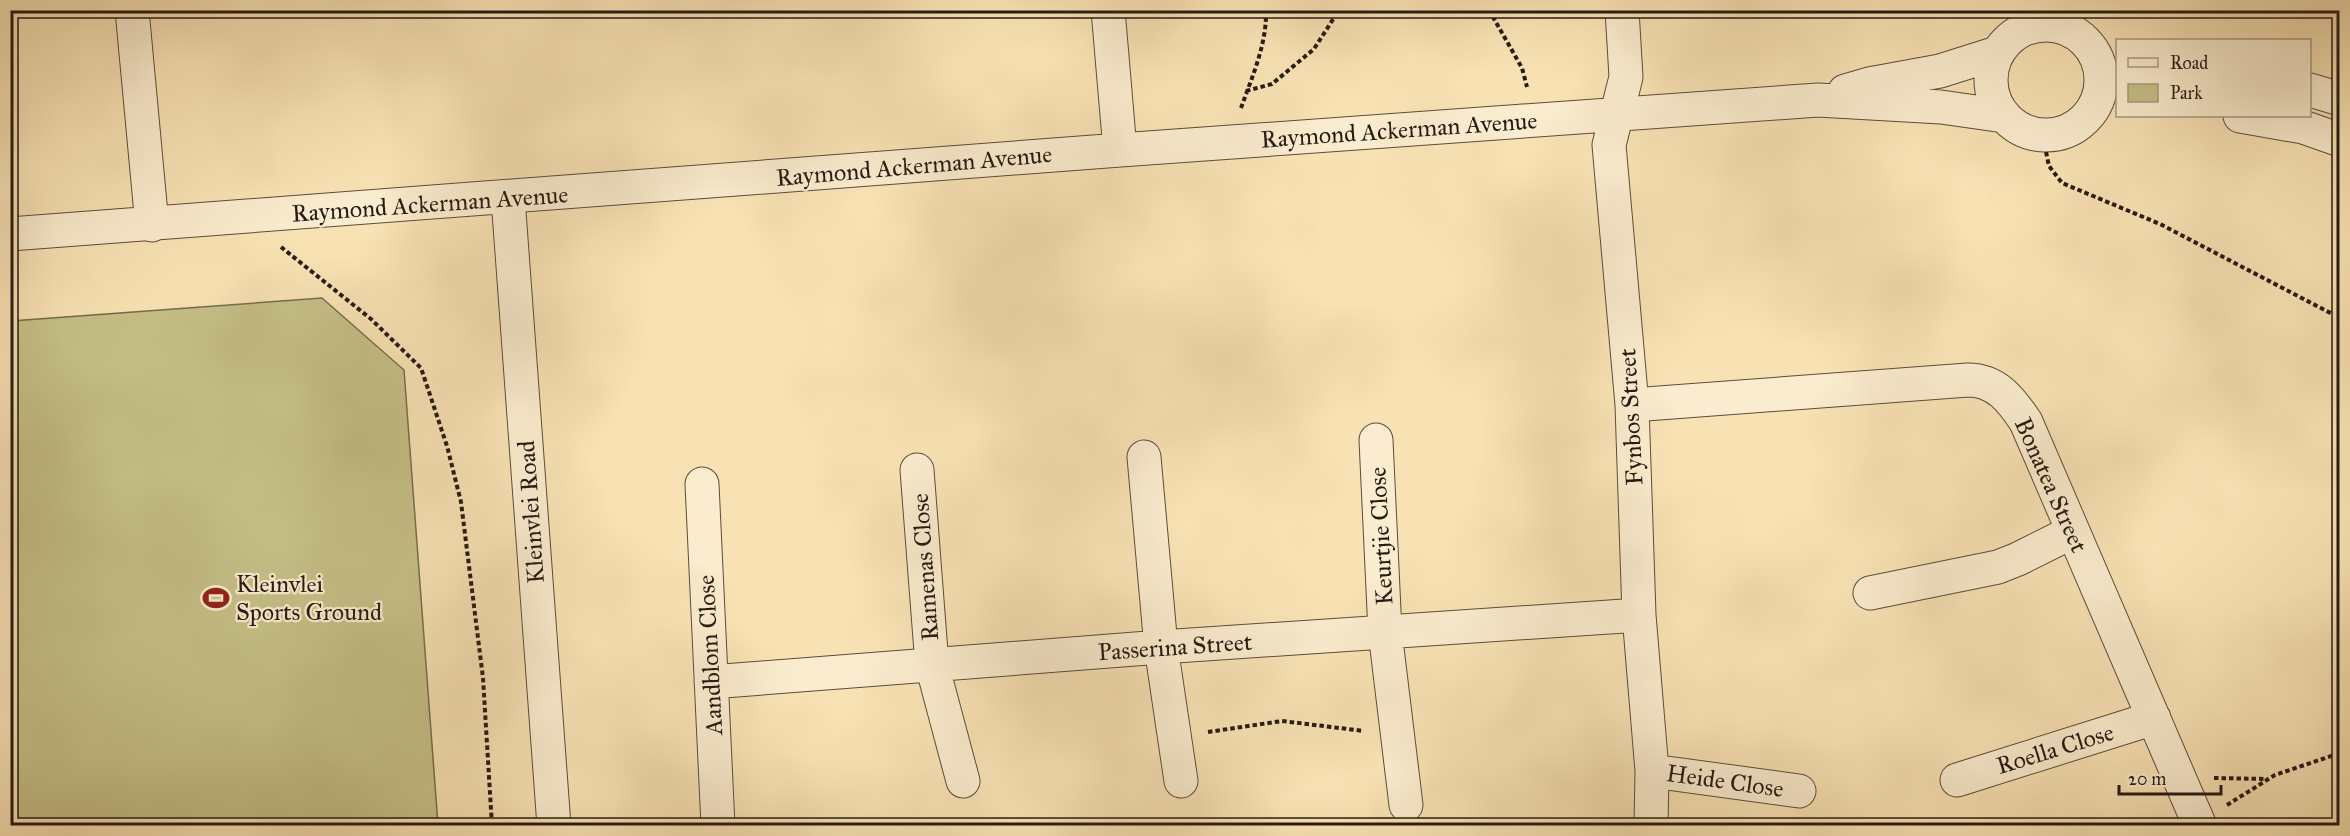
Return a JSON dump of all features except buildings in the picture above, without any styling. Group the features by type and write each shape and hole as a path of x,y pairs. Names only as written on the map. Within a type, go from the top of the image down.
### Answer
{"street":[{"path":"132,10 152,225"},
{"path":"1108,10 1120,150"},
{"name":"Fynbos Street","path":"1622,10 1626,77 1610,140 1609,155 1632,405 1639,615 1652,771 1650,825"},
{"path":"2062,19 2079,36 2104,50 2098,63 2101,79 2099,95 2105,108 2076,126 2055,134 2044,135 2017,127 2004,116 1995,102 1991,86 1991,69 2009,33 2062,19"},
{"name":"Raymond Ackerman Avenue","path":"1818,100 1869,84 1940,71 2009,33"},
{"path":"2311,90 2340,99"},
{"name":"Raymond Ackerman Avenue","path":"10,234 1616,113 1818,100 1941,106 2004,116"},
{"path":"2246,117 2303,127 2340,140"},
{"name":"Kleinvlei Road","path":"508,198 554,825"},
{"name":"Bonatea Street","path":"1632,405 1980,380 1990,384 2009,398 2026,422 2200,825"},
{"name":"Keurtjie Close","path":"1376,440 1385,632 1406,805"},
{"path":"1144,457 1161,647 1181,781"},
{"name":"Ramenas Close","path":"917,470 932,665 963,781"},
{"name":"Aandblom Close","path":"702,484 717,825"},
{"path":"1870,593 1998,567 2018,560 2072,531"},
{"name":"Passerina Street","path":"711,682 1161,647 1639,615"},
{"name":"Roella Close","path":"1957,780 2154,718"},
{"name":"Heide Close","path":"1652,771 1798,790"}],"path":[{"path":"1237,117 1262,48 1267,26 1266,10"},
{"path":"1246,91 1272,84 1314,50 1339,10"},
{"path":"1489,10 1522,68 1530,96"},
{"path":"2046,152 2049,166 2062,183 2160,224 2340,318"},
{"path":"278,244 371,319 421,368 447,446 461,502 483,678 492,825"},
{"path":"1174,738 1282,721 1338,730 1398,734"},
{"path":"2225,806 2232,799 2268,779 2331,754 2340,753"},
{"path":"2180,779 2228,777 2268,779"}],"green space":[{"name":"Kleinvlei Sports Ground","path":"322,298 404,370 438,825 11,825 11,321"}],"place":[{"name":"Kleinvlei Sports Ground","path":"216,598"}]}
